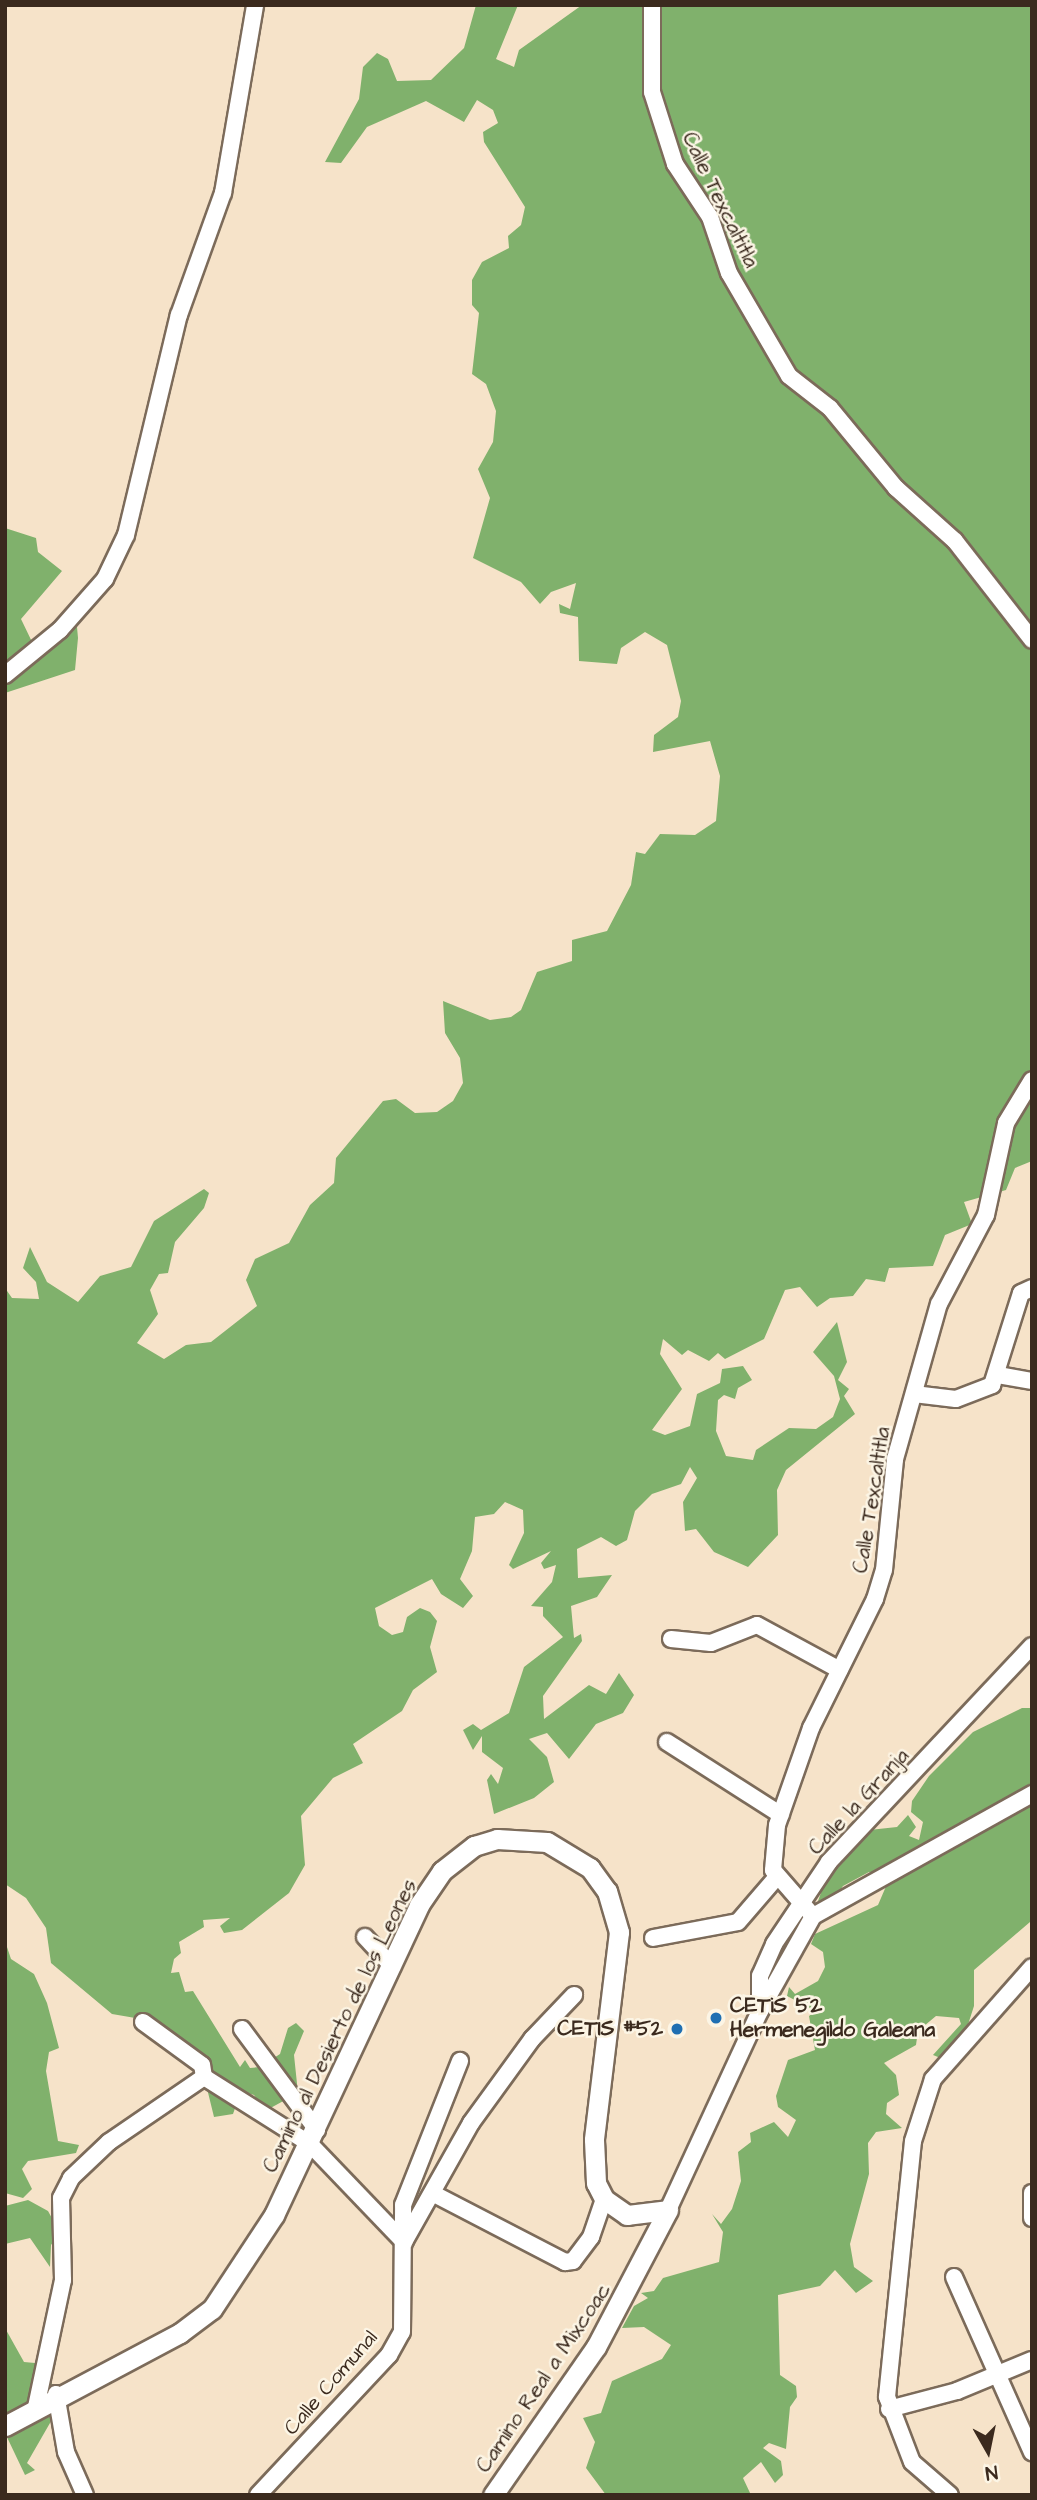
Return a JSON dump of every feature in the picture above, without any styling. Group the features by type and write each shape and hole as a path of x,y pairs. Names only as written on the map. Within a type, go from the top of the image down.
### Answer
{"main road":[{"name":"Camino al Desierto de los Leones","path":"5,2426 56,2395 144,2353 212,2309 241,2272 313,2137 419,1905 442,1871 474,1846 497,1839 547,1842 590,1868 607,1891 619,1932 594,2140 594,2171 604,2199"},
{"path":"604,2199 635,2216 668,2210"},
{"name":"Camino Real a Mixcoac","path":"493,2495 596,2347 668,2210"}],"street":[{"path":"5,675 60,630 105,579 126,535 179,315 223,193 255,5"},
{"name":"Calle Texcaltitla","path":"652,5 652,92 675,164 710,217 729,273 789,376 830,408 896,488 955,541 1032,640"},
{"name":"Calle Texcaltitla","path":"776,1878 781,1815 884,1570 895,1459 939,1304 991,1200 1006,1124 1032,1080"},
{"path":"914,1394 974,1396 998,1375 1021,1293 1032,1288"},
{"path":"998,1375 1032,1381"},
{"path":"671,1639 711,1643 757,1625 840,1670"},
{"name":"Calle la Granja","path":"761,2011 761,1976 799,1905 829,1862 1032,1646"},
{"path":"667,1742 781,1815"},
{"path":"668,2210 761,2011 813,1916 1032,1794"},
{"path":"653,1938 738,1922 776,1878 799,1905 813,1916"},
{"path":"365,1937 392,1966"},
{"path":"950,2495 912,2462 889,2409 887,2353 921,2108 950,2057 1032,1967"},
{"path":"242,2029 313,2137 404,2242 434,2194 471,2123 532,2039 574,1995"},
{"path":"147,2027 204,2074 313,2137"},
{"name":"Calle Comunal","path":"258,2495 389,2355 402,2332 403,2205 460,2061"},
{"path":"36,2407 63,2280 61,2198 71,2178 109,2141 204,2074"},
{"path":"1032,2193 1032,2218"},
{"path":"434,2194 565,2262 573,2261 591,2237 604,2199"},
{"path":"954,2277 1032,2452"},
{"path":"889,2409 998,2376 1032,2360"},
{"path":"56,2395 66,2452 85,2495"}],"green space":[{"path":"476,5 518,5 496,59 514,67 519,50 582,5 1032,5 1032,1161 1015,1168 1006,1190 964,1202 972,1224 945,1235 933,1266 889,1268 885,1282 866,1279 853,1296 830,1298 817,1307 800,1287 785,1290 764,1339 725,1359 718,1353 709,1361 688,1350 682,1355 663,1339 660,1354 682,1389 652,1430 665,1435 690,1426 697,1394 720,1383 722,1369 743,1366 752,1380 738,1388 735,1399 724,1395 718,1400 716,1431 726,1456 753,1460 756,1450 789,1428 816,1429 833,1417 840,1399 834,1376 813,1352 837,1322 847,1362 838,1380 849,1389 844,1396 855,1414 786,1470 777,1490 778,1535 748,1567 714,1552 696,1529 685,1531 683,1502 697,1478 690,1467 681,1484 652,1494 635,1511 627,1540 616,1546 601,1537 577,1549 578,1578 612,1575 597,1597 571,1606 574,1638 581,1634 582,1641 543,1696 544,1719 589,1685 606,1694 619,1673 634,1695 623,1713 596,1724 569,1759 547,1733 529,1739 547,1757 554,1782 534,1798 494,1814 487,1780 491,1774 498,1784 503,1768 482,1752 482,1736 473,1750 463,1730 473,1724 481,1730 509,1713 524,1667 563,1637 543,1616 543,1607 531,1606 552,1582 556,1565 544,1569 541,1563 551,1551 513,1569 509,1565 524,1533 523,1510 505,1502 494,1514 475,1517 472,1551 460,1579 473,1596 463,1608 441,1594 432,1579 375,1608 379,1626 392,1635 403,1632 407,1617 420,1608 430,1612 437,1621 430,1647 437,1672 413,1690 402,1711 353,1744 363,1763 333,1778 301,1816 305,1865 289,1893 242,1930 224,1933 220,1926 230,1918 203,1920 204,1927 179,1942 181,1953 174,1959 171,1973 179,1972 185,1992 193,1991 240,2067 245,2060 250,2068 260,2067 280,2054 288,2028 296,2023 304,2031 294,2055 298,2093 265,2111 254,2095 241,2091 233,2114 214,2117 201,2064 147,2020 112,2014 51,1963 46,1928 26,1898 5,1884 5,1288 12,1298 39,1299 36,1282 23,1268 30,1247 47,1282 78,1302 100,1276 131,1267 154,1221 204,1189 209,1193 204,1208 175,1242 168,1273 159,1274 150,1290 158,1314 137,1343 164,1359 186,1345 211,1342 257,1306 246,1280 255,1259 289,1243 310,1205 334,1183 336,1158 383,1101 396,1099 415,1113 437,1112 453,1101 463,1083 460,1058 445,1033 443,1001 490,1020 511,1017 521,1010 537,972 572,961 572,940 607,931 631,885 636,852 645,854 660,834 695,835 716,821 720,776 710,741 653,752 654,735 678,717 681,701 667,645 645,632 621,648 617,664 579,661 578,617 560,613 559,604 570,609 576,583 551,592 540,604 521,582 473,558 490,498 478,469 493,442 496,411 486,384 472,374 479,313 472,305 472,280 482,262 509,248 508,236 521,225 525,207 484,142 483,132 498,123 493,110 477,100 464,122 426,101 367,127 341,163 325,162 359,99 363,67 377,53 388,59 397,81 431,80 464,48"},
{"path":"5,528 36,538 38,552 62,571 21,619 34,646 71,628 77,627 78,638 75,670 5,693"},
{"path":"1022,1708 1032,1708 1030,1922 974,1970 974,2006 963,2040 943,2059 933,2055 961,2024 959,2018 936,2016 918,2031 916,2045 884,2063 896,2075 899,2095 887,2103 886,2114 902,2128 876,2132 868,2143 869,2174 850,2244 854,2267 873,2281 856,2293 835,2270 820,2286 778,2295 780,2375 796,2386 797,2397 790,2407 786,2449 769,2443 763,2448 781,2461 783,2475 775,2483 761,2462 743,2478 751,2495 606,2495 586,2468 595,2442 583,2418 601,2413 612,2381 662,2359 671,2345 644,2327 622,2328 634,2306 648,2298 641,2293 654,2291 663,2278 719,2262 723,2232 712,2214 721,2224 732,2209 741,2181 738,2152 751,2142 750,2133 774,2122 788,2137 796,2120 778,2107 776,2096 788,2060 815,2050 809,2016 816,2011 787,1996 789,1987 795,1994 818,1981 825,1967 823,1952 811,1944 815,1934 878,1905 887,1884 869,1872 843,1886 823,1915 818,1901 827,1876 860,1831 897,1827 908,1815 916,1827 909,1836 919,1840 923,1822 911,1812 912,1801 929,1776 973,1732"},
{"path":"5,1941 11,1959 34,1974 47,2003 59,2048 49,2052 46,2071 58,2141 79,2145 76,2153 28,2161 22,2169 32,2189 23,2198 5,2193"},
{"path":"28,2200 48,2211 60,2233 51,2245 50,2267 30,2238 5,2244 5,2206"},
{"path":"5,2328 24,2362 46,2364 55,2395 50,2423 27,2463 35,2470 25,2475 5,2433"}],"place":[{"name":"CETiS 52 Hermenegildo Galeana","path":"716,2018"},
{"name":"CETIS #52","path":"677,2029"}]}
